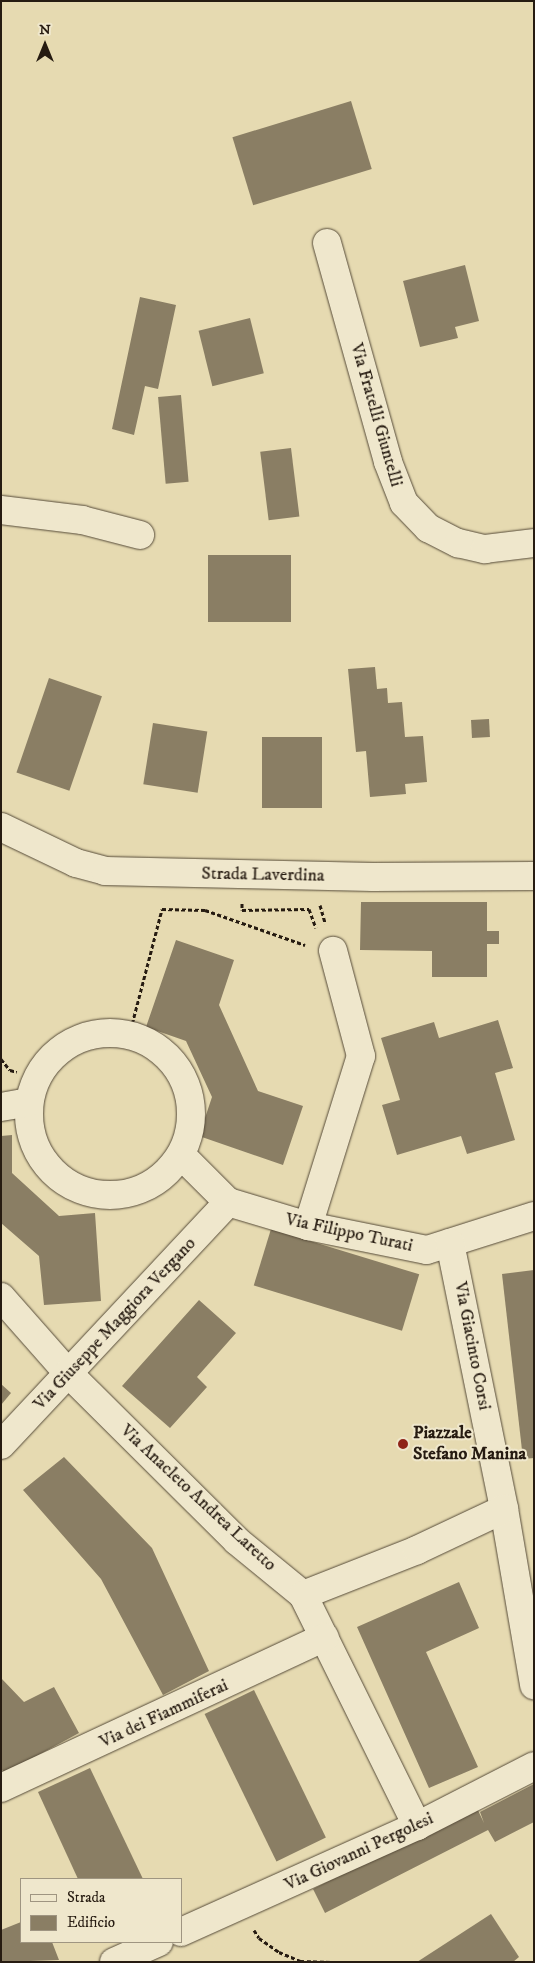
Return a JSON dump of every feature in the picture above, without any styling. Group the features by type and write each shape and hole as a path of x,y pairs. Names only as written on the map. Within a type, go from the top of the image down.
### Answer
{"street":[{"name":"Via Fratelli Giuntelli","path":"327,243 388,462 404,503 428,528 458,543 485,549 534,543"},
{"path":"1,510 82,520 140,535"},
{"name":"Strada Laverdina","path":"1,827 76,863 105,871 373,877 534,876"},
{"path":"308,1226 361,1056 329,951"},
{"path":"97,1034 129,1036 144,1041 165,1054 180,1072 189,1094 191,1119 181,1155 165,1174 151,1184 120,1196 95,1194 71,1186 51,1171 37,1151 29,1127 29,1102 39,1074 54,1055 74,1041 97,1034"},
{"path":"1,1107 29,1102"},
{"name":"Via Filippo Turati","path":"181,1155 228,1202 308,1226 427,1250 534,1216"},
{"name":"Via Giuseppe Maggiora Vergano","path":"1,1445 228,1202"},
{"name":"Via Giacinto Corsi","path":"450,1243 504,1509 534,1686"},
{"name":"Via Anacleto Andrea Laretto","path":"1,1297 68,1373 237,1541 304,1595 417,1826"},
{"path":"304,1595 417,1550 504,1509"},
{"name":"Via dei Fiammiferai","path":"1,1788 325,1637"},
{"name":"Via Giovanni Pergolesi","path":"182,1932 417,1826 534,1766"},
{"path":"114,1962 157,1943"}],"path":[{"path":"252,902 242,902 242,910 309,909 329,951"},
{"path":"129,1036 162,909 205,910 329,951"},
{"path":"1,1059 10,1070 22,1074 39,1074"},
{"path":"240,1906 259,1938 279,1952 300,1961 332,1962"}],"building":[{"path":"351,101 372,169 253,205 232,137"},
{"path":"465,265 479,321 455,327 458,338 420,347 403,281"},
{"path":"140,297 176,305 158,389 145,386 134,435 112,429"},
{"path":"250,318 264,373 212,386 199,331"},
{"path":"181,395 189,482 166,484 158,397"},
{"path":"291,448 299,516 269,520 260,452"},
{"path":"208,555 291,555 291,622 208,622"},
{"path":"375,667 377,689 387,688 388,703 402,702 405,737 423,736 427,782 405,784 406,794 370,797 366,751 356,752 348,669"},
{"path":"49,678 102,696 69,791 16,773"},
{"path":"489,719 490,737 472,738 471,720"},
{"path":"153,723 207,732 198,793 143,784"},
{"path":"262,737 322,737 322,808 262,808"},
{"path":"361,902 487,902 487,931 499,931 499,944 487,944 487,977 432,977 432,951 360,950"},
{"path":"176,940 234,960 219,1005 258,1091 303,1106 283,1165 199,1136 212,1097 186,1041 146,1027"},
{"path":"498,1020 513,1068 495,1073 515,1140 467,1154 461,1136 397,1155 382,1105 400,1100 381,1038 434,1022 439,1038"},
{"path":"12,1135 12,1173 59,1216 95,1213 101,1301 44,1305 39,1256 1,1223 1,1136"},
{"path":"271,1229 419,1274 402,1331 254,1285"},
{"path":"534,1270 534,1458 523,1459 502,1274"},
{"path":"199,1300 236,1333 197,1377 207,1387 170,1428 122,1386"},
{"path":"1,1384 11,1393 1,1405"},
{"path":"64,1457 152,1548 209,1671 163,1695 101,1579 23,1490"},
{"path":"459,1582 479,1628 426,1652 478,1767 429,1788 357,1627"},
{"path":"1,1678 24,1702 54,1687 79,1733 5,1773 1,1769"},
{"path":"254,1690 326,1837 276,1862 205,1714"},
{"path":"90,1768 143,1878 78,1878 38,1792"},
{"path":"534,1784 534,1822 495,1842 488,1830 325,1913 313,1889 476,1806 484,1823 480,1812"},
{"path":"491,1914 519,1957 513,1962 417,1962"},
{"path":"20,1922 20,1943 52,1943 59,1960 1,1962 1,1930"}],"place":[{"name":"Piazzale Stefano Manina","path":"403,1444"}]}
